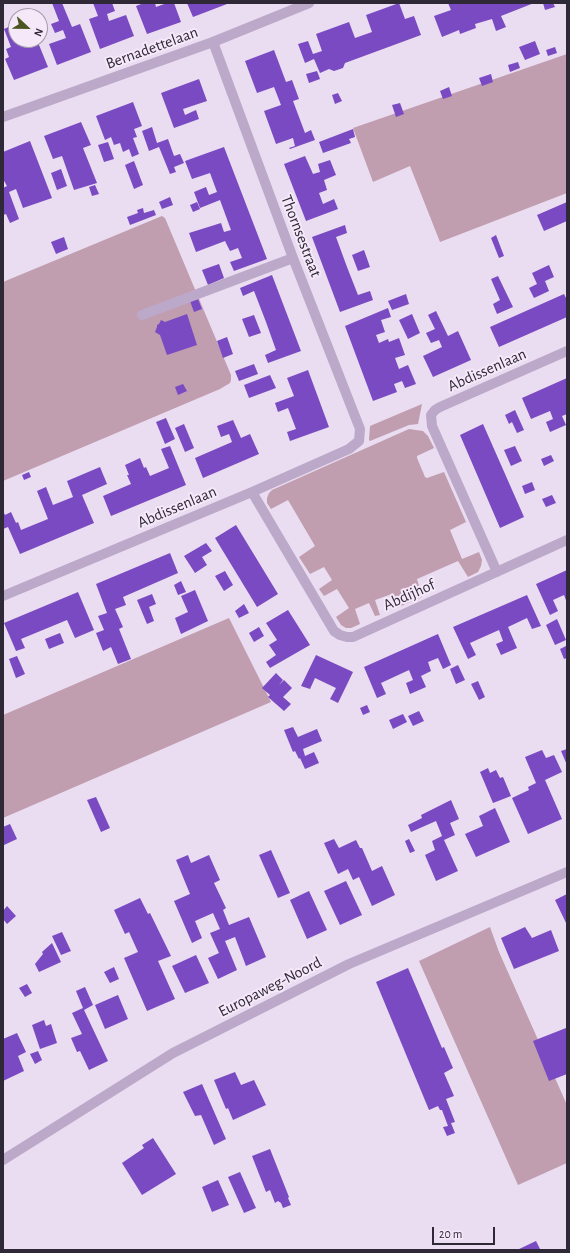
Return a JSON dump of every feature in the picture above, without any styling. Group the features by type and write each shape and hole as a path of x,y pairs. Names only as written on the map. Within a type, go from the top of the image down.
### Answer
{"street":[{"name":"Bernadettelaan","path":"3,117 213,42 309,3"},
{"name":"Thornsestraat","path":"213,42 293,258 360,429 359,441"},
{"path":"142,315 293,258"},
{"name":"Abdissenlaan","path":"497,572 432,426 431,415 434,410 567,351"},
{"name":"Abdissenlaan","path":"3,596 252,492 349,449 359,441"},
{"name":"Abdijhof","path":"252,492 334,630 340,635 347,637 353,637 567,540"},
{"name":"Europaweg-Noord","path":"3,1160 180,1049 349,964 567,872"}],"shaded area":[{"path":"567,54 567,193 440,242 410,166 373,182 353,128"},
{"path":"162,216 165,218 231,375 230,383 220,389 3,481 3,282"},
{"path":"422,404 418,424 409,425 370,441 369,440 370,426"},
{"path":"409,429 423,431 428,436 434,448 417,456 425,477 427,478 444,472 466,522 450,530 462,559 479,552 482,560 481,566 478,572 468,577 458,561 417,579 422,597 396,608 389,595 375,600 380,615 375,616 369,603 355,609 360,624 351,628 346,628 341,625 336,617 349,608 337,589 324,596 319,589 332,580 324,567 310,574 299,557 315,546 288,500 271,509 267,503 267,498 272,490"},
{"path":"229,618 271,702 3,818 3,715"},
{"path":"490,927 499,952 567,1105 567,1163 518,1185 419,961"}],"building":[{"path":"52,3 62,3 72,27 80,24 91,52 57,65 49,44 66,38 63,30 55,33 51,24 59,21"},
{"path":"93,3 112,3 115,11 107,14 109,21 126,15 134,36 100,49 89,19 98,16"},
{"path":"144,3 155,3 156,7 167,3 174,3 181,22 147,34 136,6"},
{"path":"187,3 226,3 227,4 193,17"},
{"path":"399,3 405,19 414,16 421,35 345,63 343,68 334,71 329,69 320,73 314,59 305,63 298,44 308,41 313,54 322,51 316,34 349,22 355,38 372,32 366,15"},
{"path":"448,3 534,3 501,16 506,27 496,31 492,19 475,24 476,28 460,34 459,30 442,37 434,16 451,10"},
{"path":"543,3 553,3 555,7 545,10"},
{"path":"8,27 8,39 4,29"},
{"path":"535,41 540,54 525,60 519,47"},
{"path":"555,47 557,53 548,56 546,50"},
{"path":"40,48 48,67 14,80 5,59 9,57 6,49"},
{"path":"274,50 286,82 292,80 299,99 293,101 305,133 311,130 315,140 290,149 289,148 295,146 293,138 276,144 264,111 281,105 274,87 257,93 245,61"},
{"path":"518,62 520,68 510,72 508,65"},
{"path":"317,71 320,79 309,83 306,74"},
{"path":"491,74 493,82 482,86 479,78"},
{"path":"199,79 207,101 183,109 185,115 196,110 199,119 174,128 161,93"},
{"path":"449,87 452,96 443,99 440,91"},
{"path":"338,93 342,101 335,104 332,95"},
{"path":"133,102 142,126 134,129 137,137 133,138 139,154 132,157 129,149 123,152 120,143 114,145 111,137 105,140 96,116"},
{"path":"400,103 404,114 396,117 392,105"},
{"path":"81,122 91,145 83,148 97,183 74,190 62,156 53,159 44,136"},
{"path":"152,127 157,143 168,139 174,156 180,154 184,163 174,167 176,172 170,174 159,147 149,151 142,131"},
{"path":"353,129 355,137 349,139 351,143 323,153 319,142"},
{"path":"30,141 52,198 23,208 16,189 9,192 19,219 10,223 6,214 3,215 3,188 7,186 3,179 3,152"},
{"path":"108,142 114,159 104,162 98,145"},
{"path":"224,147 267,259 234,271 230,262 242,258 238,248 230,251 225,241 196,252 189,233 221,223 224,232 231,230 220,200 200,208 194,192 206,187 209,195 217,192 210,173 192,179 185,161"},
{"path":"305,156 313,174 320,172 318,164 330,160 336,175 324,180 327,190 319,193 323,204 334,199 338,209 306,221 284,164"},
{"path":"134,161 143,185 134,189 125,165"},
{"path":"61,169 67,186 57,190 51,173"},
{"path":"95,185 99,194 92,196 89,187"},
{"path":"170,197 173,205 162,209 159,202"},
{"path":"197,202 200,209 193,212 190,205"},
{"path":"567,202 567,221 544,231 537,215"},
{"path":"143,208 144,213 154,210 156,215 130,225 127,217 138,213 137,210"},
{"path":"345,225 347,233 336,237 347,267 358,295 370,291 373,300 340,312 312,237"},
{"path":"496,235 504,256 499,258 491,238"},
{"path":"64,237 68,249 56,254 51,242"},
{"path":"364,250 370,267 358,271 352,255"},
{"path":"219,264 224,278 208,285 202,270"},
{"path":"549,265 554,277 545,281 549,291 534,298 529,288 537,284 532,273"},
{"path":"272,275 301,351 268,363 265,355 276,350 266,322 254,291 243,296 240,288"},
{"path":"498,276 513,307 497,314 493,304 500,300 491,279"},
{"path":"406,294 409,304 392,310 388,301"},
{"path":"564,294 567,300 567,317 499,347 490,327"},
{"path":"198,299 202,309 194,312 190,301"},
{"path":"388,308 391,317 381,320 385,332 376,335 379,343 388,339 389,342 399,338 405,355 395,358 399,369 408,365 416,384 405,388 402,381 394,384 397,392 373,401 345,326"},
{"path":"436,311 448,336 458,331 471,360 433,377 423,356 442,347 439,340 431,343 426,333 435,329 428,315"},
{"path":"187,314 197,345 167,355 160,335 155,332 157,325 161,320 165,322"},
{"path":"412,314 420,333 408,339 399,320"},
{"path":"254,315 261,333 249,337 242,319"},
{"path":"227,337 233,354 223,358 217,341"},
{"path":"254,364 258,374 239,381 235,371"},
{"path":"308,370 329,427 290,441 287,432 296,429 288,408 278,412 275,403 294,396 287,378"},
{"path":"270,375 276,388 249,398 244,385"},
{"path":"567,378 567,414 562,416 566,425 550,432 546,422 553,419 550,411 531,419 522,398"},
{"path":"183,384 187,391 178,395 175,387"},
{"path":"515,410 524,430 517,433 512,422 509,424 505,415"},
{"path":"166,418 175,439 165,444 156,422"},
{"path":"233,420 241,438 250,434 259,454 203,478 195,458 232,442 229,434 221,437 217,426"},
{"path":"184,424 194,448 185,452 175,428"},
{"path":"483,424 524,517 500,528 460,435"},
{"path":"170,446 186,485 111,516 103,496 131,484 125,465 140,458 144,468 146,467 150,476 169,468 161,449"},
{"path":"515,446 522,461 511,466 504,450"},
{"path":"551,455 554,461 544,466 541,459"},
{"path":"100,467 107,484 82,495 94,523 20,554 8,527 3,529 3,511 5,515 11,512 16,523 18,522 21,530 48,519 37,491 46,487 53,505 73,497 67,481"},
{"path":"29,472 31,477 24,480 22,475"},
{"path":"532,482 535,490 525,494 522,486"},
{"path":"552,495 556,503 546,507 542,499"},
{"path":"236,525 278,594 257,607 215,538"},
{"path":"206,543 212,551 202,557 207,565 195,573 184,556"},
{"path":"170,553 178,573 123,597 126,605 115,609 123,627 119,629 131,659 118,664 111,647 103,651 96,633 104,630 98,616 107,613 96,584"},
{"path":"567,570 567,603 564,595 553,600 558,611 550,615 536,584"},
{"path":"225,571 233,585 224,591 215,576"},
{"path":"181,581 186,592 178,595 174,585"},
{"path":"195,590 208,621 181,634 175,618 188,612 181,596"},
{"path":"78,592 94,630 75,638 67,620 21,639 25,648 16,651 4,623"},
{"path":"152,594 156,604 149,607 154,621 147,624 137,600"},
{"path":"527,595 541,626 532,629 527,618 508,627 517,648 501,655 496,644 503,641 499,630 481,638 470,643 476,655 468,659 453,627"},
{"path":"244,604 249,613 239,618 235,611"},
{"path":"288,610 310,645 270,668 266,662 276,655 269,645 277,640 266,623"},
{"path":"557,619 566,640 555,645 546,625"},
{"path":"259,627 264,636 254,642 249,633"},
{"path":"60,633 64,643 49,649 45,639"},
{"path":"438,634 451,665 443,669 438,658 428,662 431,671 421,676 426,687 410,694 406,683 413,680 409,670 381,683 386,694 377,698 364,667"},
{"path":"566,646 567,658 564,659 560,649"},
{"path":"316,655 353,672 338,703 330,699 336,688 315,678 310,689 301,686"},
{"path":"17,656 25,674 16,678 9,659"},
{"path":"458,665 465,680 456,684 450,669"},
{"path":"276,673 283,680 279,685 284,680 292,688 283,697 291,704 284,711 268,697 270,695 262,688"},
{"path":"478,681 485,697 479,700 471,684"},
{"path":"367,705 370,712 363,715 360,708"},
{"path":"419,711 424,721 413,726 408,716"},
{"path":"403,714 407,722 393,729 389,720"},
{"path":"293,727 298,737 317,729 322,741 303,749 305,756 314,752 319,763 305,769 300,758 299,759 295,751 293,752 284,730"},
{"path":"567,749 567,765 561,751"},
{"path":"542,750 546,758 554,755 562,772 545,780 562,819 528,834 512,798 529,790 528,787 536,783 525,757"},
{"path":"488,768 490,773 496,770 500,778 503,777 511,796 493,803 480,772"},
{"path":"96,797 110,828 101,832 87,800"},
{"path":"451,800 459,819 450,823 455,835 444,840 458,871 436,881 425,855 435,850 432,841 442,836 436,821 411,832 408,825 422,818 421,815"},
{"path":"495,808 510,842 476,857 465,834 483,826 479,816"},
{"path":"10,824 17,839 4,845 3,827"},
{"path":"334,839 339,848 356,840 360,848 362,848 372,871 382,866 395,895 372,906 359,877 353,880 348,869 338,874 324,843"},
{"path":"409,839 415,851 410,853 405,841"},
{"path":"271,850 290,893 278,898 259,855"},
{"path":"188,855 191,863 209,855 220,880 214,883 226,908 223,910 229,925 249,917 266,957 246,966 235,937 225,941 237,970 218,979 208,958 219,953 210,933 220,929 213,913 195,921 202,938 192,943 174,901 190,894 176,860"},
{"path":"346,881 362,915 340,925 324,891"},
{"path":"309,891 327,930 307,939 290,900"},
{"path":"567,894 567,925 555,900"},
{"path":"140,898 148,914 150,913 171,956 158,961 175,999 147,1011 124,958 138,952 129,932 125,934 114,910"},
{"path":"7,906 16,916 7,924 3,919 3,911"},
{"path":"525,927 532,938 551,930 559,951 514,969 501,938"},
{"path":"62,932 71,951 61,955 52,936"},
{"path":"52,943 61,962 39,972 35,964 43,954 42,952"},
{"path":"196,955 209,983 185,993 172,966"},
{"path":"114,967 119,979 110,983 104,972"},
{"path":"408,968 442,1048 444,1047 453,1068 444,1073 454,1096 446,1099 455,1122 451,1123 455,1133 447,1136 443,1127 448,1126 442,1110 440,1110 438,1106 429,1110 376,982"},
{"path":"27,984 32,993 25,997 19,988"},
{"path":"85,987 93,1005 84,1010 108,1061 89,1070 80,1051 77,1052 71,1038 82,1034 72,1013 83,1008 76,991"},
{"path":"118,995 128,1019 105,1029 95,1005"},
{"path":"44,1020 46,1026 51,1024 57,1043 40,1049 32,1025"},
{"path":"566,1028 567,1074 549,1081 533,1041"},
{"path":"17,1033 26,1052 18,1056 24,1071 3,1081 3,1039"},
{"path":"38,1051 42,1060 35,1064 30,1054"},
{"path":"235,1072 241,1085 254,1080 266,1105 233,1120 228,1108 226,1109 214,1080"},
{"path":"202,1084 226,1139 214,1145 201,1115 195,1116 183,1092"},
{"path":"153,1138 176,1174 142,1195 122,1163 144,1148 142,1145"},
{"path":"270,1149 291,1205 283,1208 281,1203 278,1201 275,1203 270,1190 266,1192 252,1156"},
{"path":"240,1172 256,1208 244,1213 228,1177"},
{"path":"218,1180 229,1205 212,1212 202,1187"},
{"path":"536,1241 540,1249 517,1250"}]}
